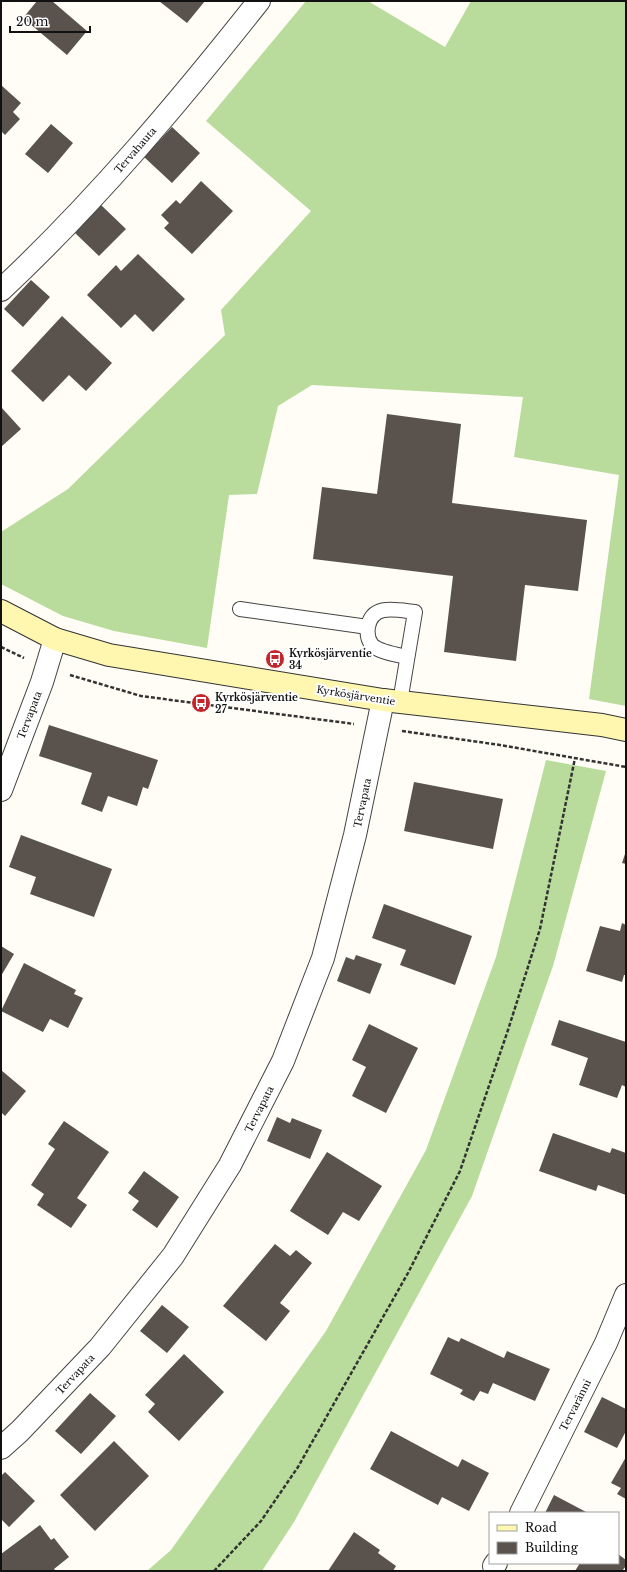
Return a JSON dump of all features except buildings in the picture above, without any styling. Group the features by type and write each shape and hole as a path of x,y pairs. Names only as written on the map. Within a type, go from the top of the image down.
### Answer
{"street":[{"name":"Tervahauta","path":"1,290 25,268 109,179 199,76 259,1"},
{"name":"Kyrkösjärventie","path":"1,611 55,639 109,655 391,701 602,725 626,730"},
{"name":"Tervapata","path":"1,790 46,669 55,639"},
{"name":"Tervapata","path":"1,1448 20,1431 109,1335 173,1256 230,1165 283,1061 323,958 355,835 377,727 391,701"},
{"name":"Tervaränni","path":"521,1512 606,1343 626,1295"}],"lane":[{"path":"240,609 368,627"},
{"path":"391,701 407,657 414,612 391,609 377,612 369,621 367,633 372,645 386,652 407,657"}],"path":[{"path":"1,647 46,669 141,696 377,727 626,767"},
{"path":"214,1571 261,1521 298,1467 408,1273 460,1171 508,1030 540,929 575,758"}],"green space":[{"path":"306,1 368,1 445,47 471,1 626,1 626,706 589,699 619,475 514,457 523,397 312,385 278,406 257,494 229,495 207,648 114,631 63,616 1,584 1,532 68,489 225,335 221,310 311,211 206,121"},
{"path":"546,760 606,771 553,966 472,1196 294,1522 262,1571 147,1571 171,1550 326,1331 426,1150 496,957"}],"place":[{"name":"Kyrkösjärventie 34","path":"275,659"},
{"name":"Kyrkösjärventie 27","path":"201,703"}]}
